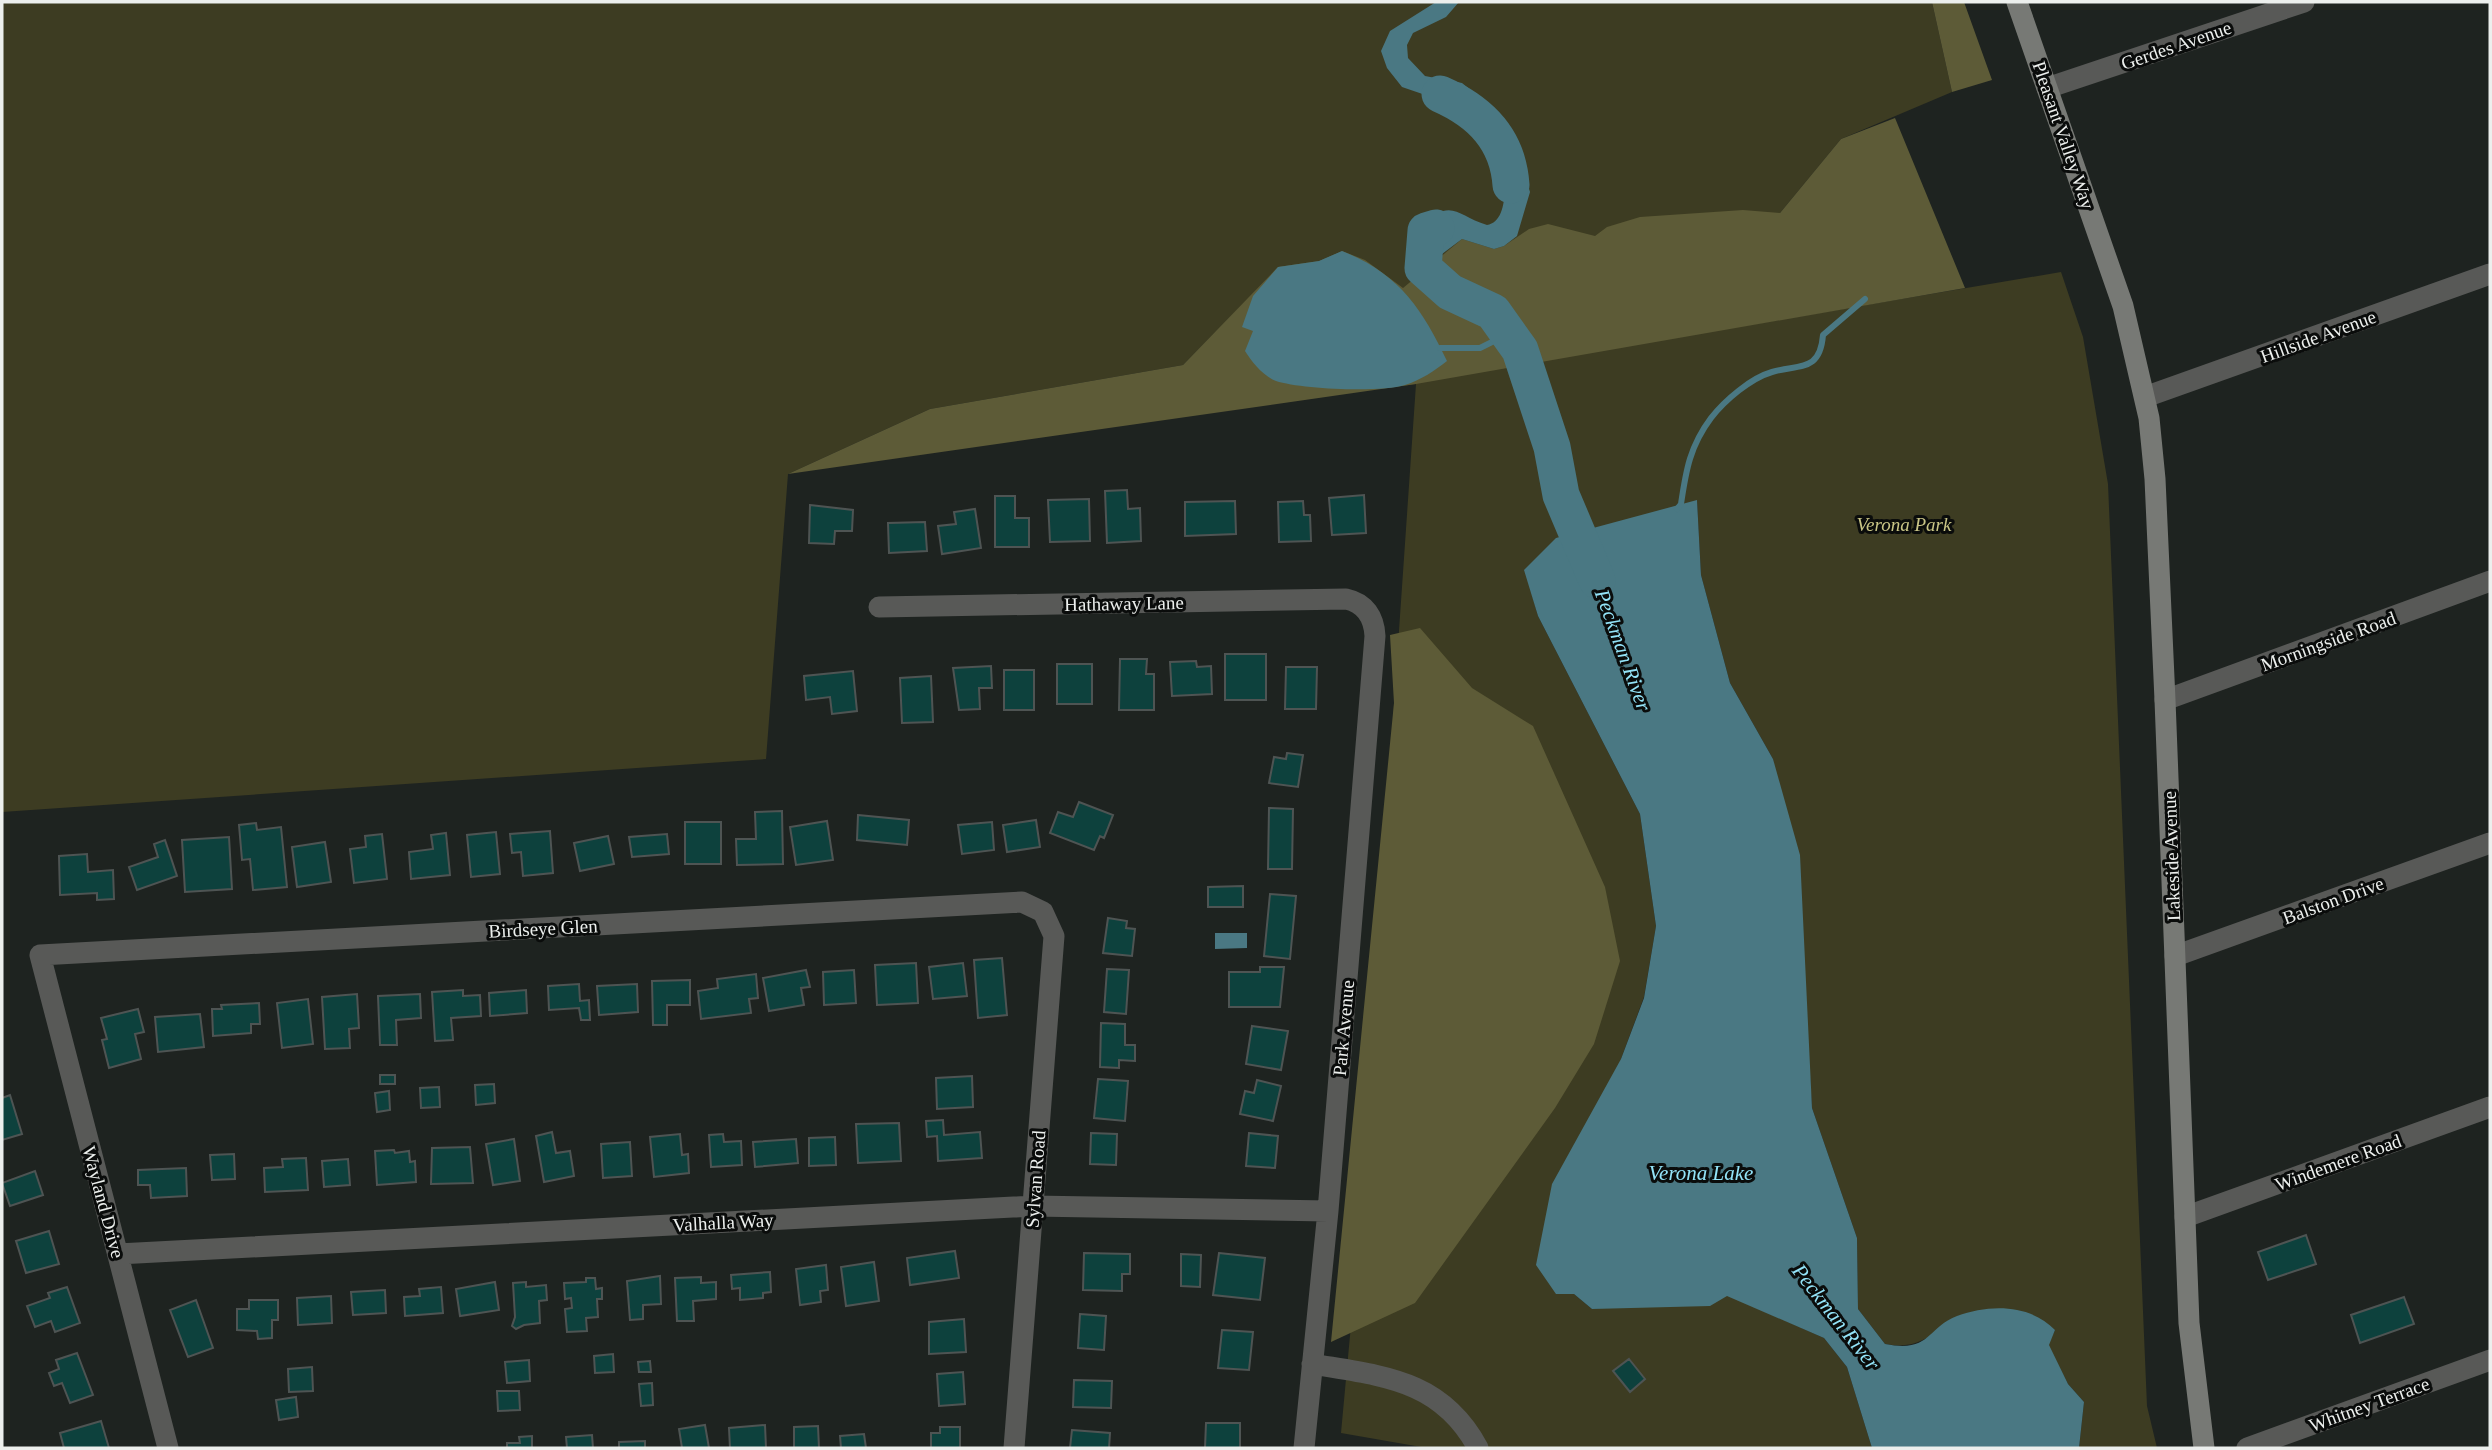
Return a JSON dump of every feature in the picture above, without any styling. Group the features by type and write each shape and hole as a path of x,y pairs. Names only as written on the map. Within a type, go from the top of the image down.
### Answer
{"main road":[{"name":"Pleasant Valley Way","path":"2017,2 2111,269"},
{"name":"Lakeside Avenue","path":"2111,269 2134,344 2146,397 2155,479 2192,1360 2204,1448"}],"street":[{"name":"Gerdes Avenue","path":"2048,88 2304,2"},
{"name":"Hillside Avenue","path":"2146,397 2490,274"},
{"name":"Morningside Road","path":"2165,700 2490,581"},
{"name":"Hathaway Lane","path":"878,607 1346,599 1366,610"},
{"name":"Park Avenue","path":"1304,1448 1328,1211 1374,636 1374,626 1366,610"},
{"name":"Balston Drive","path":"2175,956 2490,843"},
{"name":"Birdseye Glen","path":"40,955 1022,902 1043,912"},
{"name":"Sylvan Road","path":"1014,1448 1054,936 1043,912"},
{"name":"Wayland Drive","path":"40,955 168,1448"},
{"name":"Windemere Road","path":"2185,1217 2490,1107"},
{"name":"Valhalla Way","path":"118,1254 1033,1206 1328,1211"},
{"name":"Whitney Terrace","path":"2247,1448 2490,1360"},
{"path":"1312,1364 1385,1376 1420,1389 1451,1411 1478,1448"}],"green space":[{"name":"Verona Park","path":"2,2 1932,2 1952,92 1841,139 1780,213 1643,343 2061,272 2083,337 2108,484 2147,1406 2157,1448 2079,1448 2084,1402 2068,1384 2048,1345 2055,1330 1956,1317 1923,1340 1906,1345 1885,1344 1858,1309 1857,1238 1812,1108 1804,984 1773,759 1730,683 1701,575 1697,501 1525,570 1538,616 1640,814 1656,926 1644,997 1621,1059 1574,1294 1592,1309 1727,1295 1824,1338 1847,1367 1872,1448 1427,1448 1341,1433 1372,1098 1394,703 1416,384 1402,386 1342,251 1319,261 1278,268 1183,365 930,409 788,474 766,759 2,812"}],"shaded area":[{"path":"1932,2 1964,2 1992,80 1952,92"},
{"path":"1895,118 1965,288 1416,384 788,474 930,409 1183,365 1278,267 1319,261 1342,251 1365,260 1403,288 1462,239 1494,249 1504,246 1529,229 1548,224 1595,236 1607,227 1640,217 1743,210 1780,213 1841,139"},
{"path":"1420,628 1472,688 1533,726 1605,887 1620,961 1594,1044 1555,1108 1415,1303 1331,1342 1394,703 1390,635"}],"water":[{"path":"1436,2 1459,2 1446,17 1413,33 1407,45 1408,58 1425,76 1462,83 1494,109 1512,132 1530,192 1517,236 1504,246 1494,249 1462,239 1418,272 1411,259 1411,239 1432,218 1447,210 1487,225 1496,220 1502,211 1504,198 1503,166 1493,128 1440,100 1402,87 1387,68 1381,51 1390,31"},
{"path":"1342,251 1379,270 1406,294 1428,325 1447,361 1411,383 1378,389 1287,384 1271,379 1258,368 1245,351 1253,331 1242,327 1253,296 1278,267 1319,261"},
{"name":"Verona Lake","path":"1697,500 1701,575 1730,683 1773,759 1800,855 1812,1108 1857,1238 1858,1309 1885,1344 1900,1346 1920,1342 1947,1321 1983,1309 2022,1311 2045,1321 2055,1330 2049,1345 2068,1384 2084,1402 2079,1448 1872,1448 1847,1367 1824,1338 1727,1296 1710,1306 1592,1309 1574,1294 1556,1294 1536,1265 1552,1184 1621,1059 1644,998 1656,926 1640,814 1538,616 1524,570 1556,538"},
{"path":"1215,933 1247,933 1247,948 1215,949"}],"building":[{"path":"1127,490 1128,509 1140,508 1141,541 1107,543 1105,491"},
{"path":"1364,495 1366,533 1332,535 1329,498"},
{"path":"995,496 1015,496 1015,518 1029,518 1029,547 995,547"},
{"path":"1089,499 1090,541 1050,542 1048,500"},
{"path":"1235,501 1236,534 1185,536 1185,502"},
{"path":"1303,501 1304,515 1310,515 1311,541 1279,542 1278,502"},
{"path":"810,505 853,510 852,531 835,531 834,544 809,543"},
{"path":"975,509 981,548 942,554 938,526 956,524 954,512"},
{"path":"925,522 927,551 889,553 888,523"},
{"path":"1225,654 1266,654 1266,700 1225,700"},
{"path":"1120,659 1147,659 1146,674 1154,674 1154,710 1119,710"},
{"path":"1196,661 1197,667 1211,666 1212,694 1172,696 1170,662"},
{"path":"1057,664 1092,664 1092,704 1057,704"},
{"path":"991,666 992,688 979,688 980,709 959,710 953,668"},
{"path":"1286,667 1317,667 1316,709 1285,709"},
{"path":"1004,670 1034,670 1034,710 1004,710"},
{"path":"853,671 857,711 832,714 830,697 806,700 804,676"},
{"path":"931,676 933,722 902,723 900,678"},
{"path":"1287,753 1303,755 1298,787 1269,783 1274,757 1286,759"},
{"path":"1079,802 1113,815 1104,838 1100,836 1094,850 1050,833 1058,812 1073,817"},
{"path":"1269,808 1293,809 1292,869 1268,869"},
{"path":"782,811 783,864 737,865 736,839 756,839 755,812"},
{"path":"858,815 909,820 907,845 857,840"},
{"path":"1036,820 1040,847 1007,852 1003,825"},
{"path":"827,821 833,860 796,865 790,827"},
{"path":"685,822 721,822 721,864 685,864"},
{"path":"992,822 994,850 962,854 958,825"},
{"path":"256,823 257,830 281,827 287,887 253,890 250,859 242,860 239,825"},
{"path":"550,831 553,873 523,876 521,852 512,853 510,834"},
{"path":"496,832 500,874 471,877 467,835"},
{"path":"446,833 450,875 411,879 409,852 433,849 431,835"},
{"path":"382,834 387,879 354,883 350,849 366,847 365,836"},
{"path":"667,834 669,854 632,857 629,837"},
{"path":"608,836 614,864 580,871 574,843"},
{"path":"229,837 232,889 185,892 182,840"},
{"path":"165,840 177,876 137,890 129,867 158,857 154,844"},
{"path":"325,842 331,882 297,887 292,847"},
{"path":"87,854 88,872 113,870 114,899 97,900 97,893 60,895 59,856"},
{"path":"1243,886 1243,907 1208,907 1208,887"},
{"path":"1270,894 1296,896 1290,959 1264,956"},
{"path":"1108,918 1127,921 1126,928 1135,929 1132,956 1103,953"},
{"path":"1002,958 1007,1015 978,1018 974,960"},
{"path":"916,963 918,1003 877,1005 875,965"},
{"path":"963,963 967,996 933,999 929,967"},
{"path":"1260,967 1284,967 1280,1007 1229,1007 1229,972 1260,972"},
{"path":"1107,969 1129,970 1126,1014 1104,1012"},
{"path":"806,970 810,987 801,988 804,1005 769,1011 763,978"},
{"path":"854,970 856,1003 824,1005 823,972"},
{"path":"756,974 758,998 749,999 751,1013 701,1019 698,991 718,988 717,979"},
{"path":"690,980 690,1005 667,1005 667,1025 653,1025 652,981"},
{"path":"579,984 580,1001 589,1000 590,1020 581,1020 579,1008 549,1010 548,986"},
{"path":"637,984 638,1012 599,1015 597,986"},
{"path":"463,990 463,996 480,995 481,1016 451,1018 453,1040 435,1041 432,992"},
{"path":"526,990 527,1013 490,1016 489,993"},
{"path":"357,994 359,1028 349,1029 350,1048 325,1049 322,997"},
{"path":"420,994 421,1018 396,1020 397,1045 380,1045 378,996"},
{"path":"308,999 313,1044 282,1048 277,1003"},
{"path":"259,1003 260,1024 251,1024 251,1033 213,1036 212,1009 222,1009 221,1005"},
{"path":"138,1009 144,1032 135,1034 141,1059 109,1068 102,1040 107,1039 101,1018"},
{"path":"200,1014 204,1047 158,1052 155,1017"},
{"path":"1101,1023 1125,1024 1125,1045 1135,1045 1135,1061 1119,1060 1119,1068 1100,1067"},
{"path":"1252,1026 1288,1031 1281,1070 1246,1064"},
{"path":"380,1075 395,1075 395,1084 380,1084"},
{"path":"972,1076 973,1107 937,1109 936,1078"},
{"path":"1098,1079 1128,1081 1125,1121 1094,1118"},
{"path":"1257,1080 1281,1086 1273,1121 1240,1114 1245,1091 1254,1093"},
{"path":"494,1084 495,1103 476,1105 475,1085"},
{"path":"439,1087 440,1107 421,1108 420,1088"},
{"path":"389,1091 390,1110 377,1112 375,1093"},
{"path":"10,1095 22,1134 2,1140 2,1098"},
{"path":"943,1120 944,1135 980,1132 982,1158 938,1161 937,1136 927,1137 926,1121"},
{"path":"899,1123 901,1161 858,1163 856,1124"},
{"path":"552,1132 556,1153 570,1151 574,1176 544,1182 536,1136"},
{"path":"1091,1133 1117,1134 1116,1165 1090,1164"},
{"path":"1249,1133 1278,1136 1275,1168 1246,1166"},
{"path":"680,1134 682,1155 688,1154 689,1173 654,1177 650,1137"},
{"path":"723,1134 724,1142 741,1141 742,1165 711,1167 709,1135"},
{"path":"835,1137 836,1165 809,1166 809,1138"},
{"path":"514,1139 520,1181 493,1185 486,1144"},
{"path":"796,1139 798,1163 755,1167 753,1142"},
{"path":"630,1142 632,1176 603,1178 601,1144"},
{"path":"470,1147 473,1183 431,1184 432,1148"},
{"path":"394,1150 395,1153 409,1151 410,1162 415,1161 416,1182 377,1185 375,1151"},
{"path":"234,1154 235,1179 212,1180 210,1155"},
{"path":"306,1158 308,1190 265,1192 264,1168 283,1167 282,1159"},
{"path":"348,1159 350,1185 324,1187 322,1161"},
{"path":"186,1168 187,1196 151,1198 150,1185 138,1185 138,1170"},
{"path":"35,1171 43,1195 10,1206 2,1183"},
{"path":"49,1231 59,1264 26,1273 16,1241"},
{"path":"2306,1235 2316,1264 2268,1280 2258,1252"},
{"path":"955,1251 959,1278 910,1285 907,1258"},
{"path":"1084,1253 1130,1254 1130,1274 1122,1274 1122,1291 1083,1290"},
{"path":"1219,1253 1265,1258 1260,1300 1213,1295"},
{"path":"1181,1254 1201,1255 1200,1287 1181,1286"},
{"path":"874,1262 879,1301 846,1306 841,1267"},
{"path":"826,1265 828,1290 820,1291 821,1302 800,1305 796,1269"},
{"path":"770,1272 771,1292 763,1293 763,1298 740,1300 740,1288 732,1289 731,1275"},
{"path":"660,1276 661,1304 643,1305 643,1319 630,1320 627,1281"},
{"path":"701,1277 701,1283 716,1282 716,1299 693,1301 694,1321 677,1321 675,1278"},
{"path":"586,1278 595,1278 596,1289 602,1288 602,1299 597,1299 598,1317 586,1318 587,1331 567,1332 565,1309 572,1308 571,1298 565,1299 564,1283 586,1282"},
{"path":"495,1282 499,1310 460,1316 456,1289"},
{"path":"526,1282 526,1287 546,1285 547,1300 539,1301 540,1323 516,1329 512,1326 515,1317 513,1283"},
{"path":"67,1287 80,1323 55,1332 51,1321 35,1327 27,1306 50,1298 48,1293"},
{"path":"441,1287 443,1313 405,1316 404,1297 420,1296 419,1289"},
{"path":"385,1290 386,1313 353,1315 351,1292"},
{"path":"331,1296 332,1323 298,1325 297,1298"},
{"path":"2404,1297 2414,1324 2360,1343 2351,1315"},
{"path":"196,1300 213,1348 188,1357 170,1310"},
{"path":"249,1300 278,1300 278,1320 272,1320 272,1338 258,1339 257,1331 237,1330 237,1309 249,1309"},
{"path":"1080,1314 1106,1316 1104,1350 1078,1348"},
{"path":"964,1319 966,1352 929,1354 929,1322"},
{"path":"1222,1330 1253,1332 1249,1370 1218,1368"},
{"path":"77,1353 93,1395 70,1403 62,1383 54,1386 49,1373 59,1369 56,1360"},
{"path":"613,1354 614,1372 595,1373 594,1356"},
{"path":"1629,1359 1645,1379 1630,1392 1613,1371"},
{"path":"529,1360 530,1381 507,1383 505,1362"},
{"path":"650,1361 651,1372 639,1372 638,1362"},
{"path":"312,1367 313,1391 289,1392 288,1369"},
{"path":"963,1372 965,1404 939,1406 937,1374"},
{"path":"1074,1380 1112,1381 1111,1408 1073,1407"},
{"path":"652,1383 653,1405 641,1406 639,1384"},
{"path":"497,1391 519,1391 520,1410 498,1411"},
{"path":"296,1397 298,1417 279,1420 276,1400"},
{"path":"101,1421 109,1448 64,1448 60,1433"},
{"path":"1206,1423 1240,1423 1240,1448 1205,1448"},
{"path":"705,1425 709,1448 682,1448 679,1429"},
{"path":"765,1425 766,1448 730,1448 729,1428"},
{"path":"818,1426 819,1448 794,1448 794,1427"},
{"path":"940,1427 960,1427 960,1448 931,1448 931,1433 940,1433"},
{"path":"1072,1430 1110,1433 1109,1448 1070,1448"},
{"path":"864,1434 866,1448 841,1448 840,1436"},
{"path":"592,1435 593,1448 567,1448 566,1437"},
{"path":"532,1436 532,1448 507,1448 507,1443 520,1443 519,1437"},
{"path":"645,1441 645,1448 619,1448 619,1442"}],"waterway":[{"name":"Peckman River","path":"1440,94 1468,109 1490,129 1504,154 1511,185"},
{"name":"Peckman River","path":"1436,228 1426,231 1423,268 1450,292 1493,312 1520,350 1552,447 1561,495 1597,580"},
{"path":"1677,509 1681,504 1687,469 1694,449 1704,428 1717,411 1756,379 1812,361 1821,347 1823,335 1865,299"},
{"path":"1440,348 1480,348 1508,334"}]}
